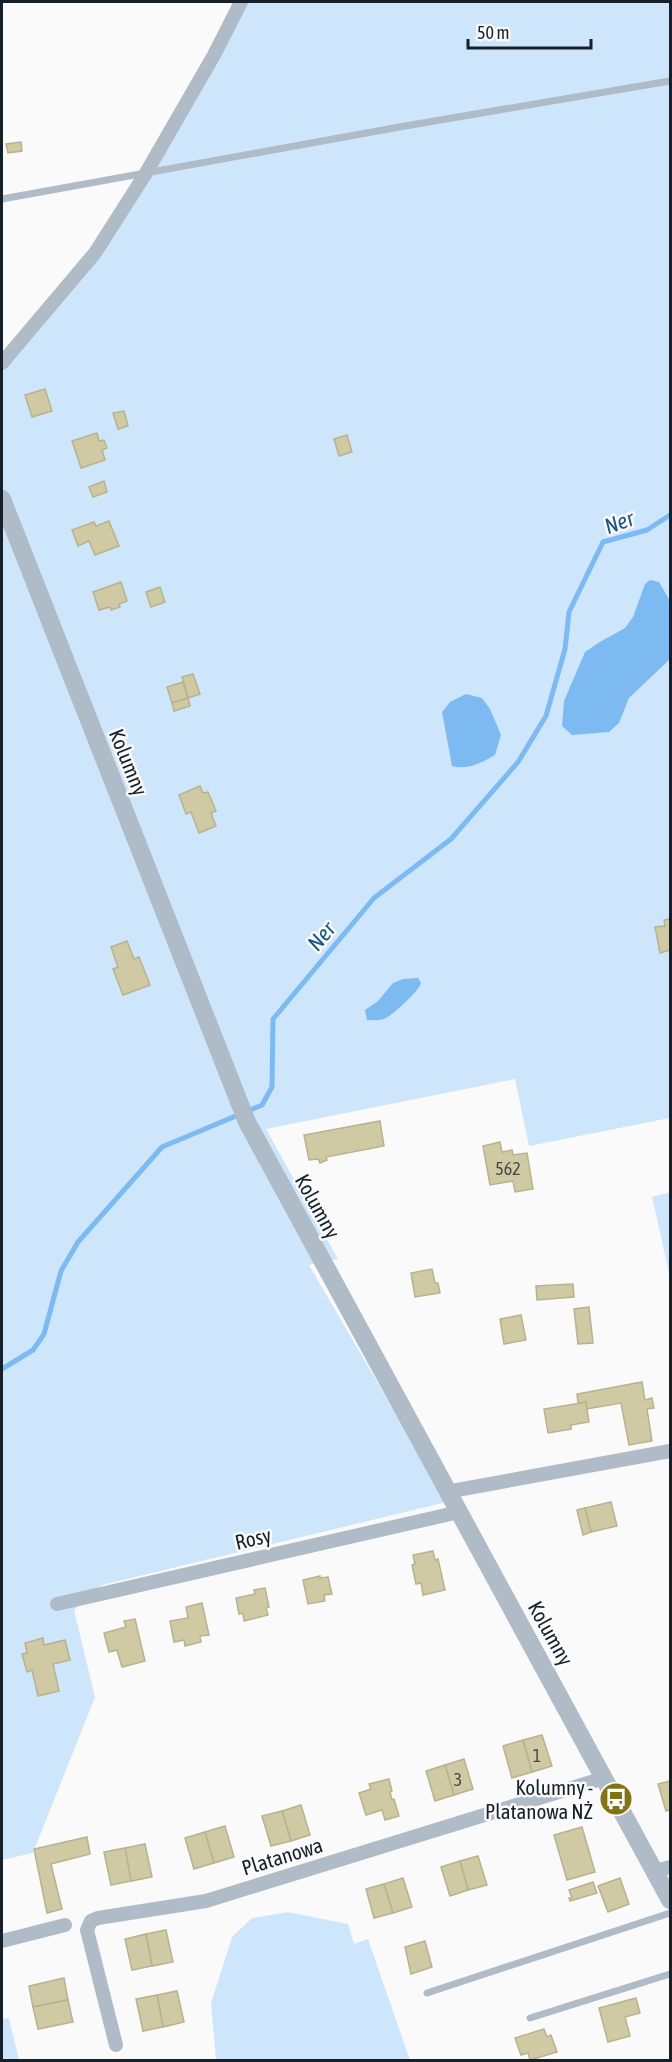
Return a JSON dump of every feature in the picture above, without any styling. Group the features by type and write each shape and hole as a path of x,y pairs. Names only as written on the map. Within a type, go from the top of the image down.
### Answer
{"street":[{"path":"2,363 95,253 146,173 214,55 241,2"},
{"name":"Kolumny","path":"2,499 248,1122 604,1778 663,1869 670,1900"},
{"path":"449,1495 457,1490 670,1451"},
{"name":"Rosy","path":"57,1604 459,1512"},
{"name":"Platanowa","path":"116,2045 87,1930 91,1921 206,1901 604,1778"},
{"path":"2,1941 65,1925"}],"lane":[{"path":"2,199 670,81"},
{"path":"427,1993 670,1913"},
{"path":"530,2018 670,1974"}],"shaded area":[{"path":"242,2 670,2 670,1118 529,1146 515,1079 266,1129 338,1259 309,1265 447,1502 102,1585 74,1610 95,1697 33,1853 2,1860 2,367 80,277"},
{"path":"670,1192 670,1277 652,1197"},
{"path":"288,1912 348,1924 354,1944 368,1939 410,2060 216,2060 211,2003 232,1937 252,1918"},
{"path":"9,2018 19,2060 2,2060 2,2019"}],"water":[{"path":"650,580 659,582 670,601 670,659 629,698 619,723 609,732 572,735 562,726 564,701 585,652 625,628 633,617 645,584"},
{"path":"466,694 482,698 490,709 501,735 495,755 475,765 458,767 452,766 442,712 450,702"},
{"path":"418,978 421,983 419,987 395,1012 384,1019 367,1020 365,1010 378,1001 393,983 403,979"}],"building":[{"path":"21,142 22,151 8,153 6,144"},
{"path":"45,389 52,411 32,417 25,395"},
{"path":"124,411 128,426 118,429 113,413"},
{"path":"97,433 99,441 104,440 107,448 102,450 105,460 81,468 72,441"},
{"path":"347,435 352,452 339,456 334,439"},
{"path":"104,481 107,492 93,497 89,487"},
{"path":"109,521 119,546 95,555 89,541 78,546 72,530 94,522 96,526"},
{"path":"121,582 127,601 111,610 110,607 99,610 93,592"},
{"path":"160,587 165,602 151,607 146,592"},
{"path":"193,674 200,694 188,698 182,677"},
{"path":"183,682 188,698 172,703 167,687"},
{"path":"188,698 190,706 174,711 172,703"},
{"path":"200,786 203,793 208,792 216,811 211,813 216,826 199,833 191,812 186,814 179,795"},
{"path":"670,919 670,950 660,953 655,927 665,926 664,920"},
{"path":"127,941 134,959 139,957 150,985 123,995 113,969 118,967 111,947"},
{"path":"380,1121 384,1146 326,1157 327,1160 320,1163 318,1159 309,1160 304,1135"},
{"path":"500,1142 502,1152 512,1150 513,1155 527,1153 533,1189 515,1192 513,1181 490,1185 483,1146"},
{"path":"432,1269 440,1293 415,1297 411,1273"},
{"path":"573,1284 574,1297 537,1300 536,1286"},
{"path":"589,1307 593,1343 578,1344 574,1309"},
{"path":"521,1315 526,1340 504,1344 500,1319"},
{"path":"642,1382 645,1400 652,1398 654,1408 647,1409 652,1441 629,1445 621,1403 587,1409 586,1402 578,1403 577,1394"},
{"path":"586,1402 589,1422 571,1425 571,1429 548,1433 544,1409"},
{"path":"611,1502 617,1526 591,1532 585,1508"},
{"path":"585,1508 591,1532 583,1535 577,1510"},
{"path":"433,1551 435,1560 438,1559 445,1590 423,1595 421,1583 416,1584 412,1565 415,1564 413,1555"},
{"path":"320,1576 320,1578 328,1577 332,1594 324,1595 325,1601 308,1604 303,1580"},
{"path":"265,1588 269,1607 266,1608 268,1615 244,1621 243,1613 239,1614 236,1598 255,1594 254,1590"},
{"path":"202,1603 209,1635 200,1636 201,1642 185,1646 184,1640 174,1642 170,1621 188,1618 186,1607"},
{"path":"135,1619 145,1661 122,1667 117,1650 109,1652 104,1633 126,1627 124,1621"},
{"path":"43,1638 44,1645 65,1640 70,1660 53,1664 59,1691 38,1696 32,1670 27,1672 22,1654 27,1653 25,1643"},
{"path":"542,1735 552,1766 532,1772 523,1740"},
{"path":"523,1740 532,1772 512,1778 503,1746"},
{"path":"464,1759 473,1789 454,1795 445,1765"},
{"path":"445,1765 454,1795 435,1801 426,1771"},
{"path":"389,1779 392,1800 394,1799 399,1816 385,1820 382,1810 366,1815 359,1793 371,1789 369,1784"},
{"path":"670,1781 670,1810 666,1811 658,1784"},
{"path":"301,1805 310,1835 291,1841 282,1811"},
{"path":"282,1811 291,1841 271,1846 262,1816"},
{"path":"225,1826 234,1857 214,1863 205,1832"},
{"path":"582,1827 595,1872 567,1880 554,1835"},
{"path":"205,1832 214,1863 194,1869 185,1838"},
{"path":"87,1837 90,1854 51,1864 62,1909 47,1913 34,1849"},
{"path":"145,1844 152,1877 131,1881 125,1848"},
{"path":"125,1848 131,1881 111,1885 104,1852"},
{"path":"478,1856 487,1885 468,1890 460,1861"},
{"path":"460,1861 468,1890 450,1896 441,1867"},
{"path":"403,1878 412,1907 393,1913 384,1884"},
{"path":"620,1878 629,1904 608,1912 598,1886"},
{"path":"593,1882 597,1893 570,1901 569,1898 572,1898 569,1890"},
{"path":"384,1884 393,1913 374,1918 366,1889"},
{"path":"166,1930 173,1962 152,1966 146,1934"},
{"path":"146,1934 152,1966 132,1970 125,1939"},
{"path":"425,1941 432,1967 411,1974 405,1947"},
{"path":"64,1978 68,2000 33,2007 29,1986"},
{"path":"177,1991 184,2022 163,2027 157,1995"},
{"path":"157,1995 163,2027 143,2031 136,1999"},
{"path":"636,1998 640,2013 625,2017 630,2036 608,2042 599,2008"},
{"path":"68,2000 73,2022 38,2029 33,2007"},
{"path":"544,2029 547,2037 551,2035 557,2052 530,2060 528,2053 521,2055 515,2038"}],"waterway":[{"name":"Ner","path":"2,1369 33,1350 44,1334 61,1271 78,1242 162,1147 262,1105 272,1087 273,1019 374,898 451,839 518,762 546,716 565,649 569,612 603,542 647,530 670,515"}],"place":[{"name":"Kolumny - Platanowa NŻ","path":"616,1799"}]}
